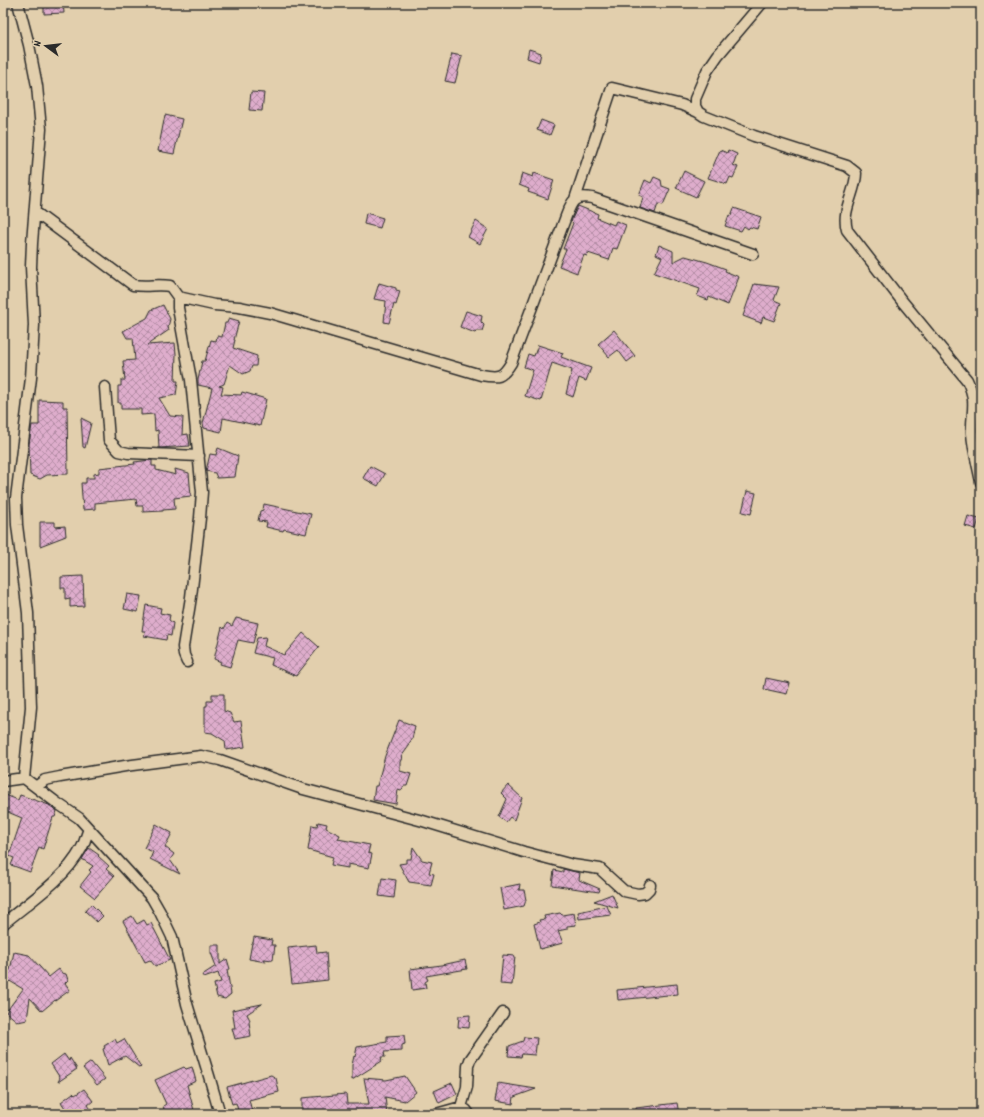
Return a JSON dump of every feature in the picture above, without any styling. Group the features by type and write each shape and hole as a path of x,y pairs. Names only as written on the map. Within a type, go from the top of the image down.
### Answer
{"street":[{"path":"18,3 29,45 37,86 41,129 31,261 34,325 31,378 16,498 17,525 28,613 31,699 24,778"},
{"path":"698,112 695,106 695,99 712,62 762,3"},
{"path":"35,212 133,285 145,286 158,284 170,286 178,296 214,305 238,307 270,313 481,376 494,378 500,376 507,370 515,354 565,219 575,199 612,88 682,105 704,116 754,136 847,166 856,173 856,179 845,216 847,230 902,301 968,380 974,401 972,432 981,482"},
{"path":"575,199 584,196 592,198 754,254"},
{"path":"178,296 178,308 192,380 202,492 191,597 183,647 187,662"},
{"path":"105,387 109,440 119,451 128,453 199,456"},
{"path":"36,787 46,780 60,777 192,757 209,757 303,789 423,821 524,852 573,865 600,869 624,891 638,894 645,893 649,889 650,885"},
{"path":"3,781 24,778 80,818 152,898 172,937 187,1004 210,1076 220,1114"},
{"path":"3,924 52,884 73,862 82,848 89,829"},
{"path":"436,1114 465,1110 468,1066 470,1060 503,1013"}],"building":[{"path":"44,3 63,3 64,13 44,14"},
{"path":"529,49 541,53 539,62 527,58"},
{"path":"452,54 462,56 455,83 445,81"},
{"path":"251,92 264,93 262,111 249,110"},
{"path":"165,115 182,119 174,154 158,151"},
{"path":"541,120 554,125 550,135 537,130"},
{"path":"720,150 727,153 728,150 737,154 733,165 738,167 733,178 730,177 727,184 708,178"},
{"path":"684,171 704,181 696,197 676,188"},
{"path":"522,173 533,177 534,173 554,180 548,199 528,192 529,189 519,185"},
{"path":"654,177 661,180 662,186 670,189 663,205 658,204 655,213 640,208 643,197 639,195 645,180 651,183"},
{"path":"578,206 598,214 597,218 614,225 616,221 626,225 617,249 613,248 609,260 588,253 587,256 584,255 577,273 559,266 566,249 563,249 573,223 571,221"},
{"path":"734,208 761,217 757,229 750,227 748,229 744,226 741,231 725,226 729,215 731,216"},
{"path":"366,213 383,218 380,228 364,224"},
{"path":"476,221 488,229 480,244 468,237"},
{"path":"659,245 673,251 673,262 685,256 726,269 725,271 739,277 728,305 709,297 708,300 697,296 700,289 654,273 662,257 656,254"},
{"path":"379,283 396,288 396,290 400,291 396,305 394,304 389,323 384,322 386,301 374,299"},
{"path":"754,284 779,287 774,300 781,303 774,321 763,317 761,323 743,316"},
{"path":"163,305 170,319 168,327 169,330 147,345 175,343 175,381 178,381 176,395 159,398 170,416 183,417 182,435 188,434 190,446 159,448 158,430 155,431 154,414 141,415 141,409 121,409 121,403 118,403 118,386 121,386 121,380 125,380 123,361 135,360 133,338 127,338 123,331 147,318 151,310"},
{"path":"466,311 482,316 481,322 484,325 482,331 477,331 475,333 460,327"},
{"path":"229,318 239,321 233,348 257,356 256,366 252,366 250,371 243,374 230,365 224,384 219,386 223,387 221,394 241,395 242,392 266,399 260,426 223,418 221,432 204,428 203,423 212,388 198,385 198,380 202,361 205,361 211,340 216,341 217,336 222,337 225,323 227,323"},
{"path":"614,330 635,356 627,362 618,350 609,357 598,344"},
{"path":"538,345 563,353 561,357 591,368 586,381 579,378 573,397 566,394 572,370 552,363 541,401 525,396 533,370 524,367 528,354 534,356"},
{"path":"39,400 63,401 63,407 67,407 68,474 47,475 40,479 30,475 29,444 32,425 39,425"},
{"path":"81,418 91,423 85,448 83,447"},
{"path":"218,448 238,456 235,477 217,478 215,473 206,471 210,454 216,455"},
{"path":"152,460 152,466 156,466 156,470 176,475 175,469 189,473 191,496 174,498 175,509 143,512 143,506 137,506 136,499 95,503 95,509 83,510 81,483 86,483 86,478 94,478 94,474 99,473 99,468 135,464 134,462"},
{"path":"370,466 385,474 378,486 363,478"},
{"path":"747,491 756,493 751,514 742,512"},
{"path":"264,504 311,514 306,534 266,527 267,522 258,521 260,511 263,510"},
{"path":"968,516 979,519 976,529 965,526"},
{"path":"40,522 55,522 55,527 65,526 66,536 40,546"},
{"path":"83,576 84,606 70,607 70,598 65,599 65,588 61,588 61,577"},
{"path":"127,594 141,596 138,612 124,609"},
{"path":"146,605 161,608 160,613 170,615 169,620 173,623 171,636 167,635 166,640 144,636 145,631 142,631"},
{"path":"236,618 258,623 253,643 238,640 230,667 220,664 221,662 214,659 222,627 224,629 227,623 232,626"},
{"path":"303,633 319,647 296,676 271,665 273,658 253,653 257,638 266,637 264,646 284,655"},
{"path":"766,678 790,683 787,694 764,689"},
{"path":"212,694 224,694 224,711 230,713 234,722 241,721 245,747 226,750 225,741 212,733 205,732 205,706 207,706 207,701 212,701"},
{"path":"399,720 415,726 412,739 401,757 400,762 400,771 411,774 407,786 404,786 401,791 398,790 396,804 373,800 375,786 377,786 385,756"},
{"path":"508,785 522,798 514,820 510,817 506,822 499,817 507,799 501,793"},
{"path":"3,794 18,800 20,795 49,805 57,811 55,817 53,817 43,849 39,847 30,872 11,865 14,858 9,856 22,818 3,810"},
{"path":"318,822 327,824 326,828 340,835 338,839 370,845 368,853 372,854 369,868 348,864 348,868 331,865 333,857 308,850 312,825 317,826"},
{"path":"156,824 172,833 165,847 174,854 170,860 180,874 150,859 153,852 144,848"},
{"path":"413,847 422,860 432,862 429,873 434,874 431,885 409,882 399,864 406,863 406,859 411,859"},
{"path":"89,848 99,855 98,856 109,866 106,869 114,876 95,898 80,886 91,872 89,870 93,866 82,859"},
{"path":"563,869 580,873 579,880 600,889 599,892 552,885 554,870 563,872"},
{"path":"382,878 396,880 394,898 379,896"},
{"path":"520,884 519,890 524,890 526,900 524,906 504,910 500,888"},
{"path":"612,894 618,908 594,901"},
{"path":"91,904 103,916 97,922 85,911"},
{"path":"607,906 611,915 579,919 578,912"},
{"path":"560,913 562,915 574,913 576,925 567,926 567,929 558,931 563,943 540,949 534,924 540,922 539,920 545,919 544,916"},
{"path":"132,916 137,924 144,920 147,925 151,923 170,960 155,966 150,960 145,962 123,921"},
{"path":"254,937 272,940 271,945 275,945 273,960 264,959 266,962 249,959"},
{"path":"211,945 220,945 220,964 227,959 230,969 227,970 231,994 225,999 217,997 214,984 221,982 218,973 204,978 202,975 216,966 211,953"},
{"path":"316,945 317,953 326,952 328,980 292,984 288,948"},
{"path":"14,952 29,955 49,977 59,969 62,973 66,974 68,980 65,983 70,990 42,1011 30,998 27,1020 18,1022 6,1012 23,989 3,977 3,966 10,970"},
{"path":"503,955 515,956 512,985 500,984"},
{"path":"465,960 467,969 426,976 428,980 425,982 426,988 412,990 410,969 442,965"},
{"path":"677,984 678,994 618,1000 617,990"},
{"path":"262,1004 247,1014 250,1020 251,1036 235,1039 232,1028 235,1028 232,1010"},
{"path":"470,1015 469,1028 458,1027 459,1016"},
{"path":"404,1035 405,1044 402,1045 402,1051 384,1052 385,1057 381,1057 382,1061 352,1080 352,1065 357,1047 387,1042 387,1036"},
{"path":"524,1037 537,1038 535,1055 522,1054 521,1057 508,1056 509,1046 523,1041"},
{"path":"115,1039 117,1043 124,1039 141,1067 140,1068 125,1056 108,1065 103,1049 105,1048 104,1046"},
{"path":"64,1054 69,1061 70,1058 77,1069 58,1082 60,1078 51,1064"},
{"path":"91,1062 105,1079 97,1085 83,1068"},
{"path":"184,1067 186,1069 192,1067 196,1081 187,1085 195,1114 165,1114 163,1106 166,1104 155,1080"},
{"path":"271,1075 276,1078 279,1092 249,1100 252,1111 239,1114 236,1103 232,1104 227,1087"},
{"path":"405,1076 416,1092 405,1101 385,1097 387,1114 309,1114 309,1110 302,1110 302,1098 346,1094 347,1104 369,1104 364,1078 386,1080"},
{"path":"452,1083 457,1094 439,1103 434,1091"},
{"path":"498,1083 536,1089 514,1097 513,1104 495,1101"},
{"path":"84,1089 93,1101 88,1105 94,1114 57,1114 65,1108 61,1102 73,1093 75,1095"},
{"path":"677,1103 679,1114 637,1114 636,1108"}]}
